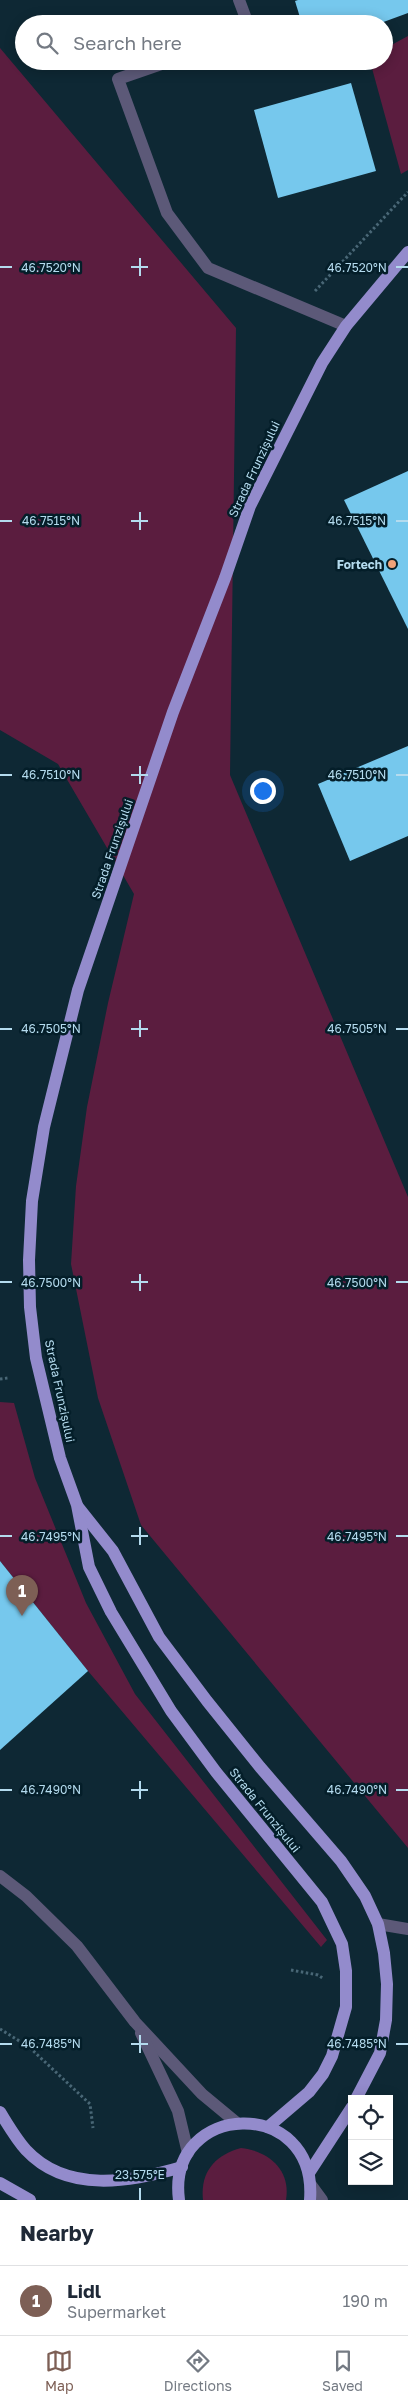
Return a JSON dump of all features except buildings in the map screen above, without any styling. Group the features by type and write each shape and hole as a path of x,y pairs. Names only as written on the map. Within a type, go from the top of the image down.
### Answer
{"main road":[{"name":"Strada Frunzișului","path":"268,2127 309,2092 323,2074 332,2056 346,2007 346,1971 342,1944 322,1902 216,1772 171,1711 111,1612 89,1567 77,1505 60,1458 36,1358 30,1307 29,1260 32,1201 44,1126 78,990 173,712 225,578 250,506 318,371 346,326 408,252"},
{"name":"Strada Frunzișului","path":"77,1505 113,1552 159,1637 254,1760 341,1861 365,1896 378,1924 387,1984 386,2020 380,2053 358,2095"},
{"path":"0,2112 27,2150 50,2169 76,2177 104,2181 142,2178 182,2167"},
{"path":"310,2179 348,2115"},
{"path":"179,2200 178,2188 182,2167 188,2154 209,2133 222,2126 251,2122 268,2127 291,2143 300,2154 310,2179 310,2200"},
{"path":"0,2182 30,2200"}],"street":[{"path":"239,0 245,15"},
{"path":"144,70 118,79 167,213 208,268 346,326"},
{"path":"0,1876 26,1896 76,1946 135,2022 202,2094 237,2123"},
{"path":"378,1924 408,1929"},
{"path":"135,2022 178,2111 188,2154"},
{"path":"310,2179 322,2200"}],"path":[{"path":"301,306 408,192"},
{"path":"0,1379 8,1378"},
{"path":"291,1970 318,1975"},
{"path":"0,2029 29,2047 90,2104 93,2128"}],"shaded area":[{"path":"408,36 408,170 401,174 372,70 393,70 393,44"},
{"path":"0,48 15,66 15,70 19,70 236,328 230,775 408,1197 408,1848 141,1525 98,1398 71,1264 76,1186 87,1107 108,1003 134,894 58,764 0,730"},
{"path":"0,1402 14,1403 35,1478 86,1603 135,1694 327,1940 321,1947 88,1671 0,1561"},
{"path":"241,2148 261,2153 276,2164 285,2180 287,2189 286,2200 203,2200 204,2181 211,2166 224,2155"}],"place":[{"name":"Fortech","path":"392,564"},
{"name":"Lidl","path":"22,1616"}]}
